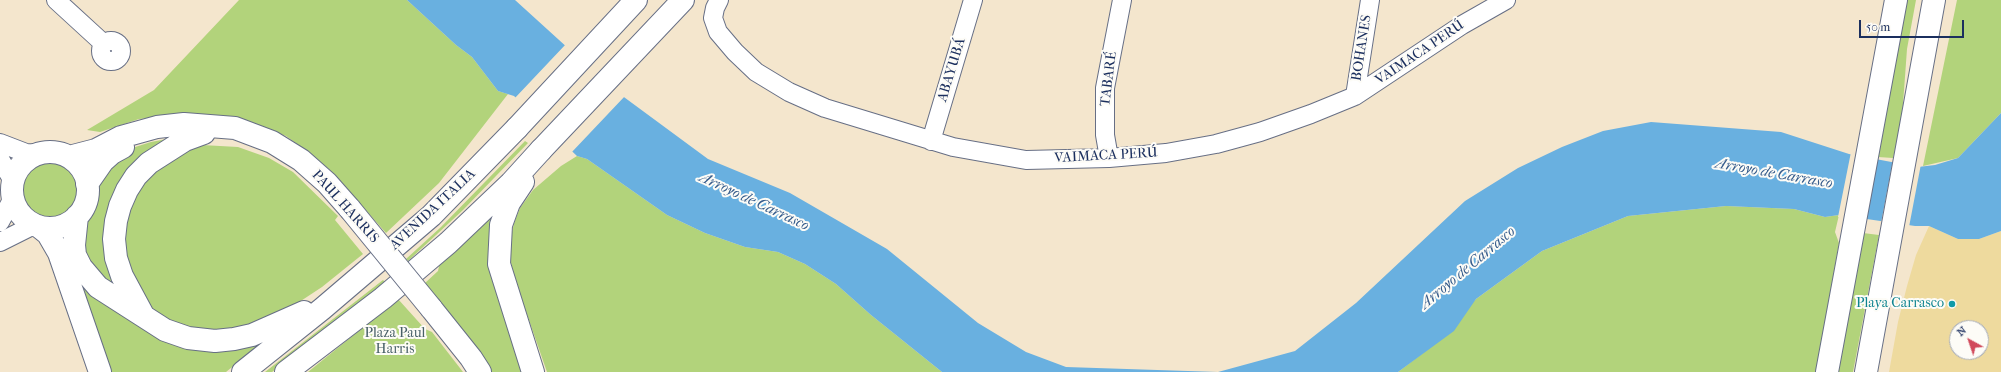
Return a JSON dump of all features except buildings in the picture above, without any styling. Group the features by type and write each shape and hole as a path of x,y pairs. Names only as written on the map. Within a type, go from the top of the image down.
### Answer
{"main road":[{"name":"AVENIDA ITALIA","path":"244,372 322,309 431,216 517,128 636,0"},
{"path":"286,372 383,298 448,243 510,183 683,0"},
{"path":"1827,372 1896,0"},
{"path":"1919,83 1913,63 1912,47 1920,0"},
{"path":"1866,372 1934,0"},
{"name":"PAUL HARRIS","path":"69,157 96,150 121,137 157,127 184,124 235,128 272,142 301,160 327,183 348,214 428,311 471,358 480,372"},
{"path":"144,318 122,276 116,258 114,239 116,221 120,206 127,190 136,176 149,163 185,140 204,133"},
{"name":"PAUL HARRIS","path":"87,184 103,161 122,147 142,139 160,135 204,133 248,140 271,151 304,174 348,214"},
{"path":"533,372 501,276 498,251 501,225 509,203 530,172 541,150"},
{"path":"36,225 46,228 63,226 77,216 86,202 87,184 84,174 78,164 69,157 48,152 38,154 27,160 18,169 13,189 20,214 48,234 59,253 100,372"},
{"path":"77,216 74,245 75,255 81,267 98,287 144,318 165,330 188,338 215,341 252,336 304,312 322,309"},
{"name":"PAUL HARRIS","path":"428,311 470,372"}],"street":[{"path":"56,0 104,44"},
{"name":"VAIMACA PERÚ","path":"720,0 715,8 713,18 718,32 735,52 756,72 789,92 825,108 931,141 953,147 1026,160 1108,158 1166,153 1216,144 1260,132 1311,114 1354,96 1462,25 1506,0"},
{"name":"ABAYUBÁ","path":"931,141 973,0"},
{"name":"TABARÉ","path":"1108,158 1105,135 1104,88 1122,0"},
{"name":"BOHANES","path":"1354,96 1370,0"},
{"path":"0,143 26,153 38,154"},
{"path":"0,159 13,189 0,222"},
{"path":"0,242 36,225"}],"green space":[{"path":"239,0 407,0 456,45 472,57 498,91 508,94 439,183 386,233 332,172 315,157 286,136 253,123 193,114 139,119 100,132 87,130 154,90"},
{"path":"1906,0 1916,0 1907,49 1902,118 1893,158 1878,157"},
{"path":"1957,0 2001,0 2001,113 1958,158 1923,166"},
{"path":"172,138 134,167 115,280 115,292 82,258 87,214 93,200 96,184 129,149 151,142"},
{"path":"525,141 528,143 463,210 408,261 406,259 441,227"},
{"path":"202,145 238,147 269,158 293,172 338,216 335,220 363,254 322,287 281,314 259,324 202,333 157,315 130,285 121,218 156,163"},
{"path":"577,156 587,159 667,215 705,233 745,247 778,252 805,264 836,284 871,315 942,372 547,372 514,277 510,258 511,237 514,223 520,208 533,190 561,166"},
{"path":"52,159 64,161 74,168 81,178 83,190 81,202 74,212 64,219 52,221 40,219 30,212 23,202 21,190 23,178 30,168 40,161"},
{"path":"499,206 527,372 487,372 451,316 425,283 438,271 440,262"},
{"path":"1726,206 1794,209 1825,217 1839,215 1835,232 1839,243 1816,372 1398,372 1423,353 1476,299 1542,251 1628,216"},
{"path":"1863,233 1879,235 1853,372 1836,372"},
{"path":"64,234 130,317 264,341 226,372 106,372 60,236"},
{"path":"383,280 386,283 272,372 265,372"},
{"name":"Plaza Paul Harris","path":"398,299 425,329 432,332 463,372 308,372"}],"sand":[{"name":"Playa Carrasco","path":"1929,226 1958,239 1979,239 2001,231 2001,372 1889,372 1898,322 1916,255"}],"water":[{"name":"Arroyo de Carrasco","path":"407,0 515,0 613,89 708,159 790,193 887,249 978,323 1026,352 1066,367 1218,372 942,372 871,315 836,284 805,264 778,252 745,247 705,233 667,215 587,159 577,156 514,96 498,91 472,57 456,45"},
{"name":"Arroyo de Carrasco","path":"2001,113 2001,231 1979,239 1958,239 1929,226 1915,226 1839,215 1825,217 1794,209 1726,206 1628,216 1542,251 1476,299 1454,331 1398,372 1218,372 1295,351 1356,303 1465,201 1518,168 1562,147 1603,131 1651,122 1781,132 1849,154 1918,167 1935,165 1958,158"}],"pier":[{"path":"566,44 625,96 571,153 514,99"},
{"path":"1851,152 1878,157 1866,220 1838,217"},
{"path":"1893,160 1921,164 1909,227 1881,223"}],"place":[{"name":"Playa Carrasco","path":"1952,304"}]}
